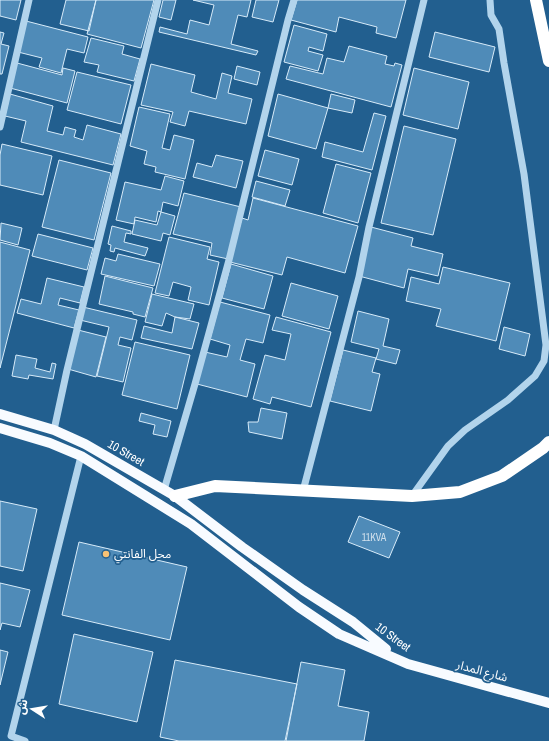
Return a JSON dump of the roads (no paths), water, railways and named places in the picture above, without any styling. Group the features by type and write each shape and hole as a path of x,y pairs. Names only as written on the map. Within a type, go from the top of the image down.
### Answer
{"highway":[{"path":"536,0 549,62"},
{"path":"175,496 216,486 412,496 460,492 502,476 543,448 549,442"}],"main road":[{"name":"10 Street","path":"0,414 54,430 85,444 175,496 242,547 303,590 353,622 378,643 408,664"},
{"name":"10 Street","path":"0,428 50,443 81,456 191,524 299,607 339,634 408,664"},
{"name":"شارع المدار","path":"408,664 549,703"}],"street":[{"path":"0,127 29,0"},
{"path":"54,430 66,370 158,0"},
{"path":"164,490 196,384 229,260 294,0"},
{"path":"303,491 359,277 369,227 424,0"},
{"path":"412,496 448,446 465,430 508,400 534,376 544,361 546,345 524,174 499,29 491,15 490,0"},
{"path":"25,741 10,738 81,456"}],"place":[{"name":"محل الفانتي","path":"106,554"}]}
